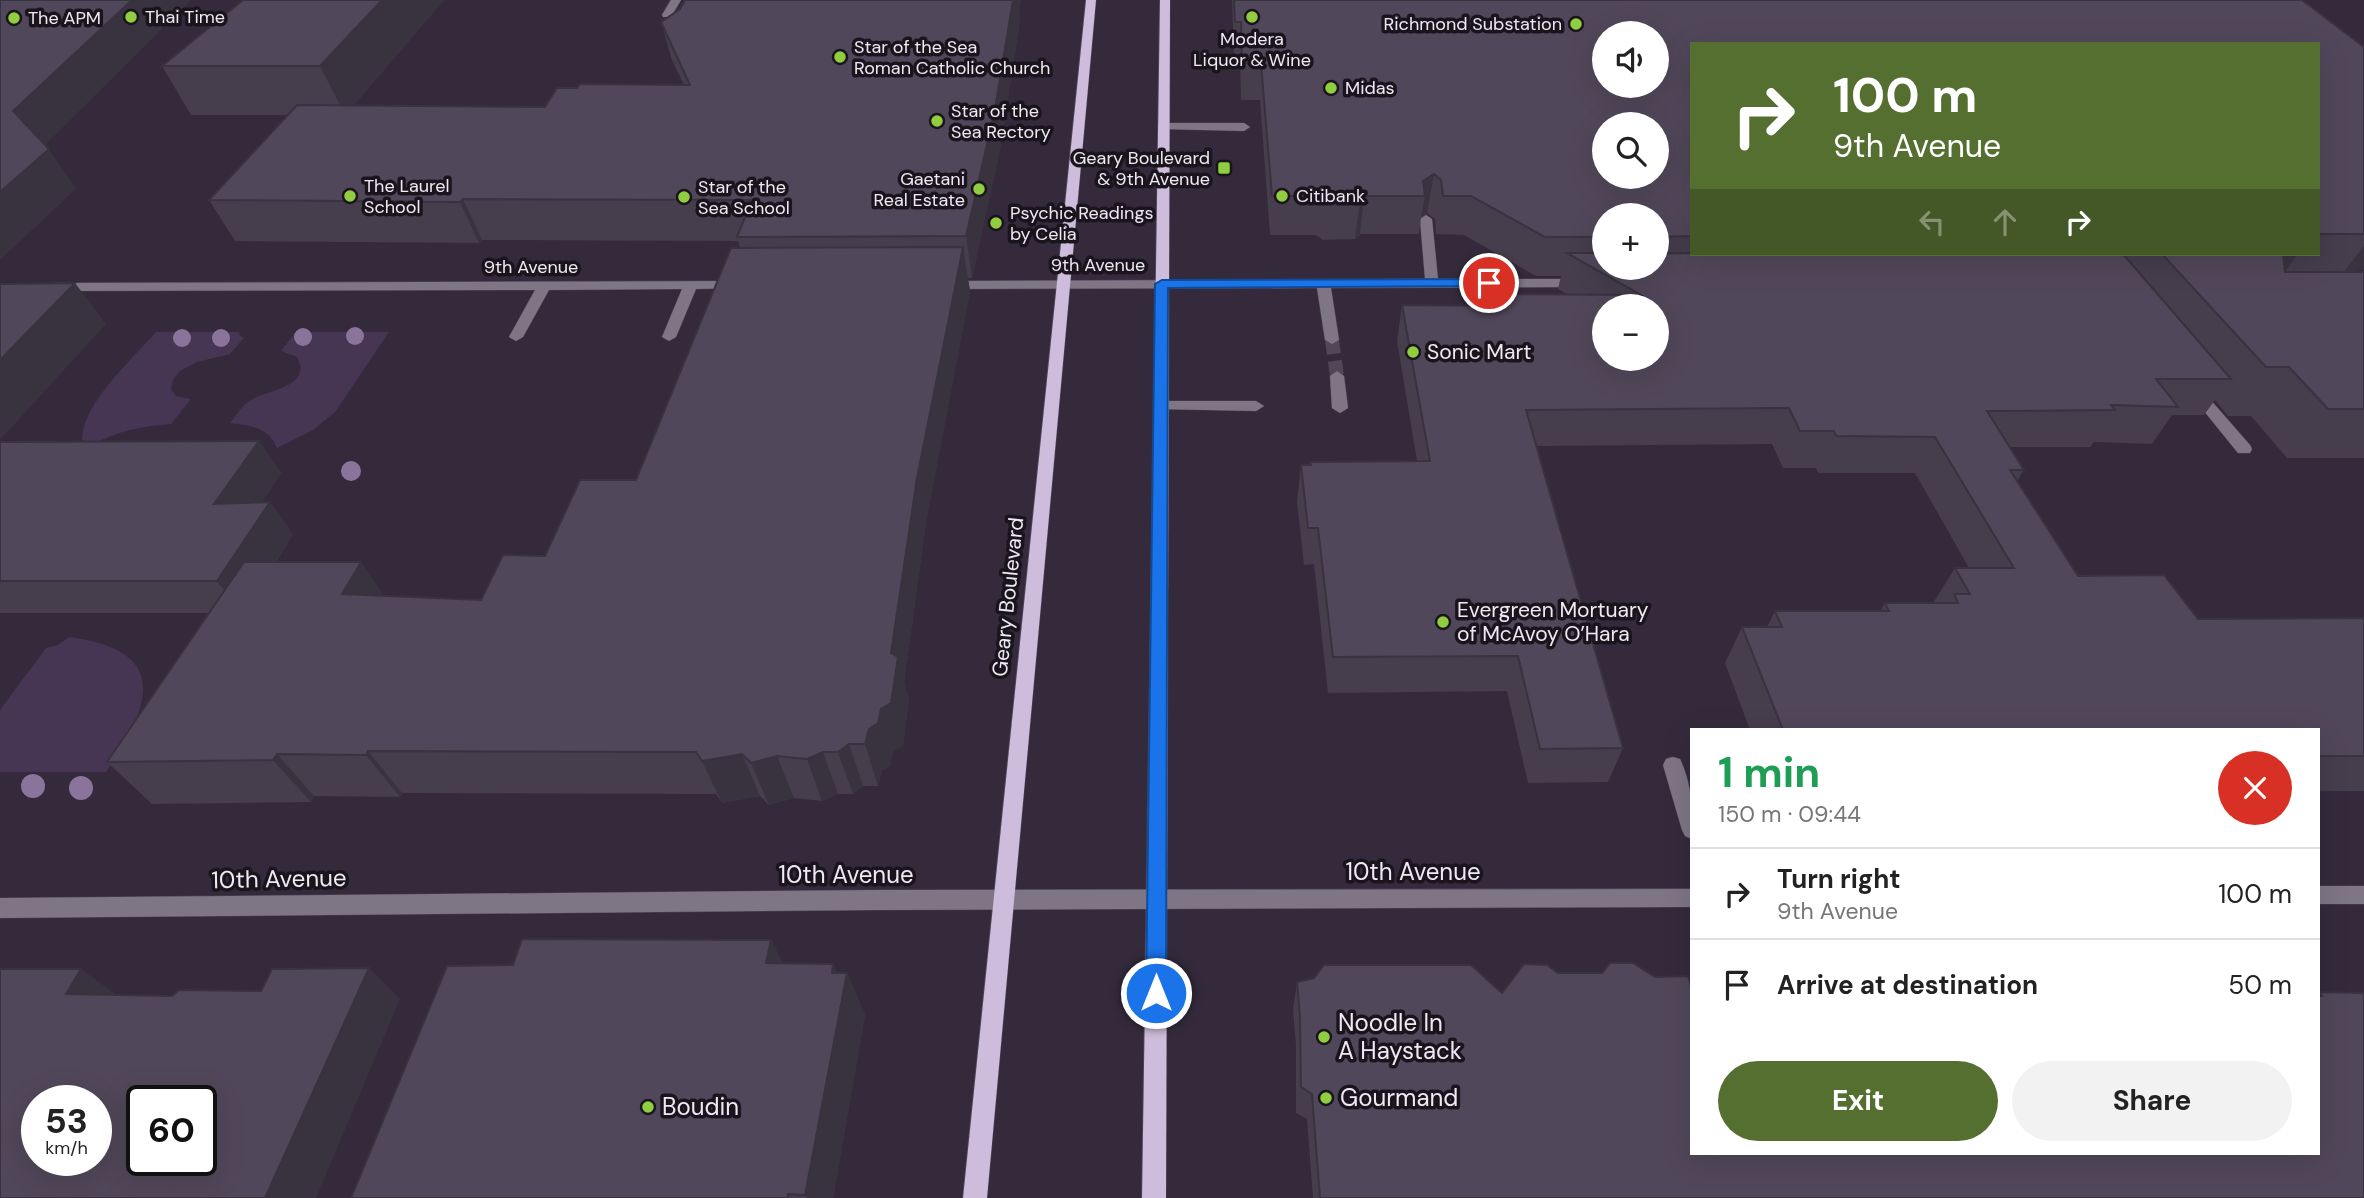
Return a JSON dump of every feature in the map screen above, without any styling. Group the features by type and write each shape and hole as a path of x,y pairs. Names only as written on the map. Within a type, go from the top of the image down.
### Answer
{"main road":[{"name":"Geary Boulevard","path":"975,1198 1091,0"},
{"path":"1154,1198 1165,0"}],"street":[{"path":"667,15 676,0"},
{"path":"1164,127 1244,127"},
{"path":"1426,219 1433,283"},
{"path":"1323,283 1332,340"},
{"name":"9th Avenue","path":"927,285 1601,283"},
{"path":"669,337 691,285"},
{"name":"9th Avenue","path":"38,287 760,285"},
{"path":"516,337 544,286"},
{"path":"1337,376 1340,408"},
{"path":"2186,380 2244,449"},
{"path":"1161,406 1256,406"},
{"path":"1673,765 1690,823"},
{"path":"2320,895 2364,895"},
{"name":"10th Avenue","path":"0,908 1156,899 1690,898"}],"shaded area":[{"path":"156,332 239,332 244,338 230,354 197,362 180,371 173,380 171,389 176,396 191,399 171,424 129,430 90,446 82,440 84,426 91,411 110,382"},
{"path":"296,332 389,332 335,412 313,430 277,448 263,431 230,423 248,402 284,387 298,376 300,368 297,357 281,351"},
{"path":"69,637 102,644 125,655 138,668 143,685 141,704 133,725 106,772 0,772 0,710 46,648 58,645"}],"building":[{"path":"0,0 132,0 13,111 49,149 0,192"},
{"path":"243,0 382,0 320,66 162,66"},
{"path":"685,0 1013,0 995,109 966,236 737,237 752,200 209,200 297,105 545,107 557,88 577,88 580,84 690,85 661,22 680,9"},
{"path":"1234,0 2302,0 2364,47 2364,234 2320,234 2320,42 1690,42 1690,236 1669,237 1669,203 1592,203 1592,237 1545,237 1471,196 1443,196 1441,180 1434,174 1423,181 1425,196 1364,196 1360,201 1326,201 1320,196 1272,196 1261,63 1242,63 1241,22 1235,22"},
{"path":"963,247 917,478 891,653 898,657 891,703 881,709 878,723 869,729 865,744 849,744 838,752 823,752 807,759 777,756 751,763 742,754 702,761 696,752 368,751 366,755 277,754 273,760 107,762 244,562 361,562 342,594 481,600 503,555 545,556 580,480 636,480 731,248"},
{"path":"1567,253 1592,253 1592,267"},
{"path":"1669,253 1690,253 1690,256 2125,256 2231,379 2156,379 2178,407 2111,405 2115,410 1987,411 2024,470 2010,470 2078,576 2164,575 2198,619 2364,618 2364,756 2320,756 2320,728 1782,728 1742,627 1782,627 1775,611 1889,611 1885,603 1958,603 1954,594 1970,594 1955,568 2014,568 1935,437 1836,436 1834,431 1800,431 1789,408 1526,410 1623,748 1540,749 1518,656 1333,657 1318,528 1308,528 1301,465 1311,465 1310,462 1430,461 1402,305 1497,306 1494,294 1592,295 1592,371 1669,371 1669,294 1639,294 1615,280 1669,280"},
{"path":"2164,256 2283,256 2285,272 2364,272 2364,409 2328,409 2289,367 2266,367"},
{"path":"75,283 0,360 0,284"},
{"path":"259,441 214,504 270,502 217,581 0,581 0,442"},
{"name":"Boudin","path":"522,939 771,940 766,963 833,964 832,973 847,973 805,1195 788,1194 788,1198 351,1198 447,966 513,965"},
{"path":"1610,963 1633,963 1655,977 1688,976 1690,1155 2320,1155 2320,992 2364,993 2364,1198 1320,1198 1312,1094 1301,1087 1297,982 1314,978 1324,965 1471,965 1502,993 1524,964 1547,965 1558,973 1602,973"},
{"path":"369,968 265,1198 0,1198 0,969 81,969 66,994 172,996 179,990 261,991 272,969"}],"tunnel":[{"path":"1332,340 1337,376"}],"place":[{"name":"Thai Time","path":"131,17"},
{"name":"Modera Liquor & Wine","path":"1252,17"},
{"name":"The APM","path":"14,18"},
{"name":"Richmond Substation","path":"1576,24"},
{"name":"Star of the Sea Roman Catholic Church","path":"840,57"},
{"name":"Midas","path":"1331,88"},
{"name":"Star of the Sea Rectory","path":"937,121"},
{"name":"Geary Boulevard & 9th Avenue","path":"1224,168"},
{"name":"Gaetani Real Estate","path":"979,189"},
{"name":"The Laurel School","path":"350,196"},
{"name":"Citibank","path":"1282,196"},
{"name":"Star of the Sea School","path":"684,197"},
{"name":"Psychic Readings by Celia","path":"996,223"},
{"name":"Sonic Mart","path":"1413,352"},
{"name":"Evergreen Mortuary of McAvoy O’Hara","path":"1443,622"},
{"name":"Noodle In A Haystack","path":"1324,1037"},
{"name":"Gourmand","path":"1326,1098"},
{"name":"Boudin","path":"648,1107"}],"route":[{"path":"1156,993 1162,284 1489,283"}]}
